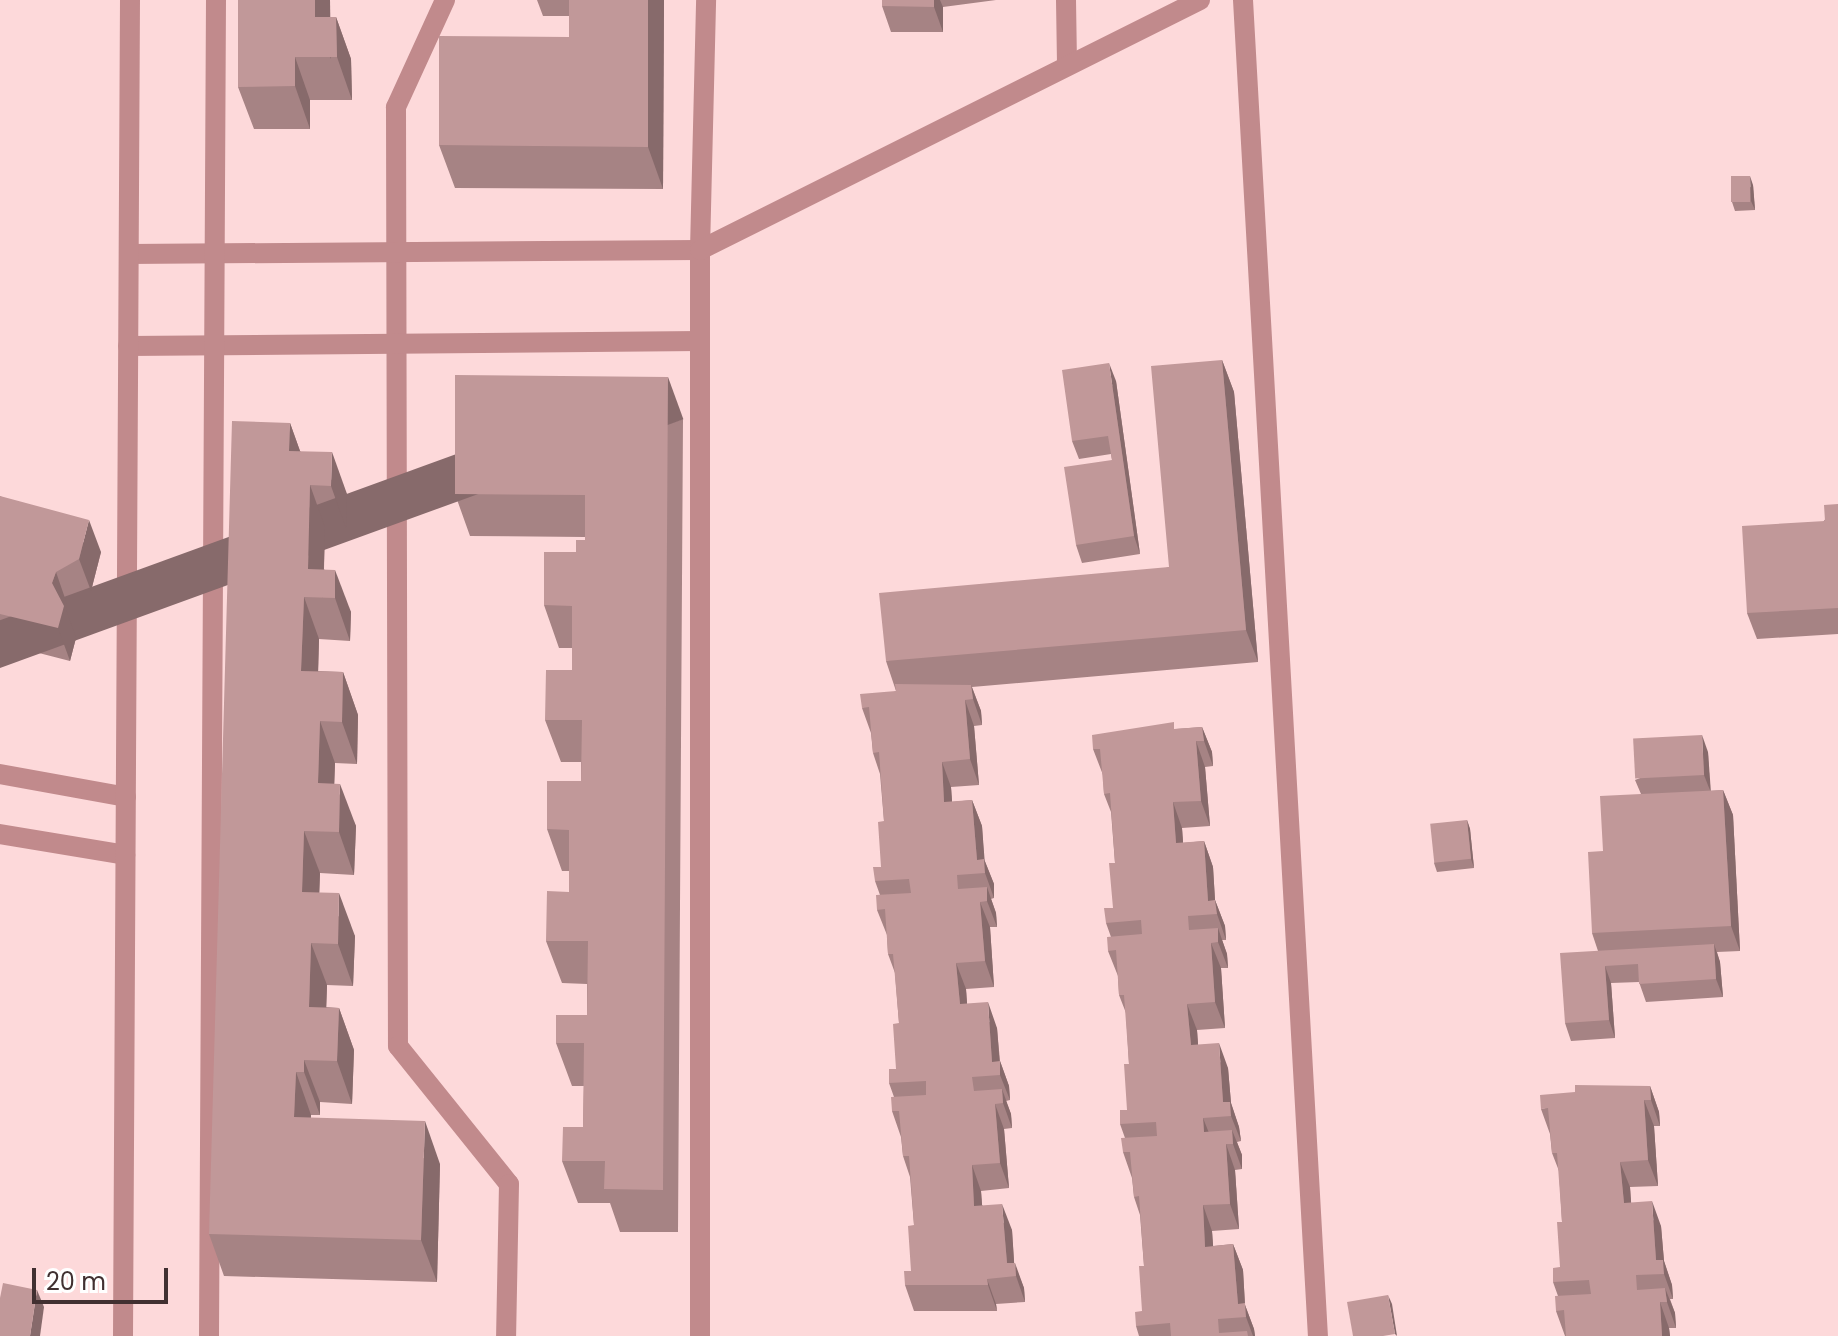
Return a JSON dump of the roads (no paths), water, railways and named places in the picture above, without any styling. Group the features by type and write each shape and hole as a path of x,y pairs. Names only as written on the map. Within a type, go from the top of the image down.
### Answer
{"street":[{"path":"123,1336 130,0"},
{"path":"209,1336 216,0"},
{"path":"445,0 396,107 398,1046 509,1184 506,1336"},
{"path":"700,1336 700,250 706,0"},
{"path":"1066,0 1067,66"},
{"path":"129,254 700,250 1200,0"},
{"path":"1243,0 1318,1336"},
{"path":"128,346 700,341"},
{"path":"0,774 126,797"},
{"path":"0,834 125,855"}]}
